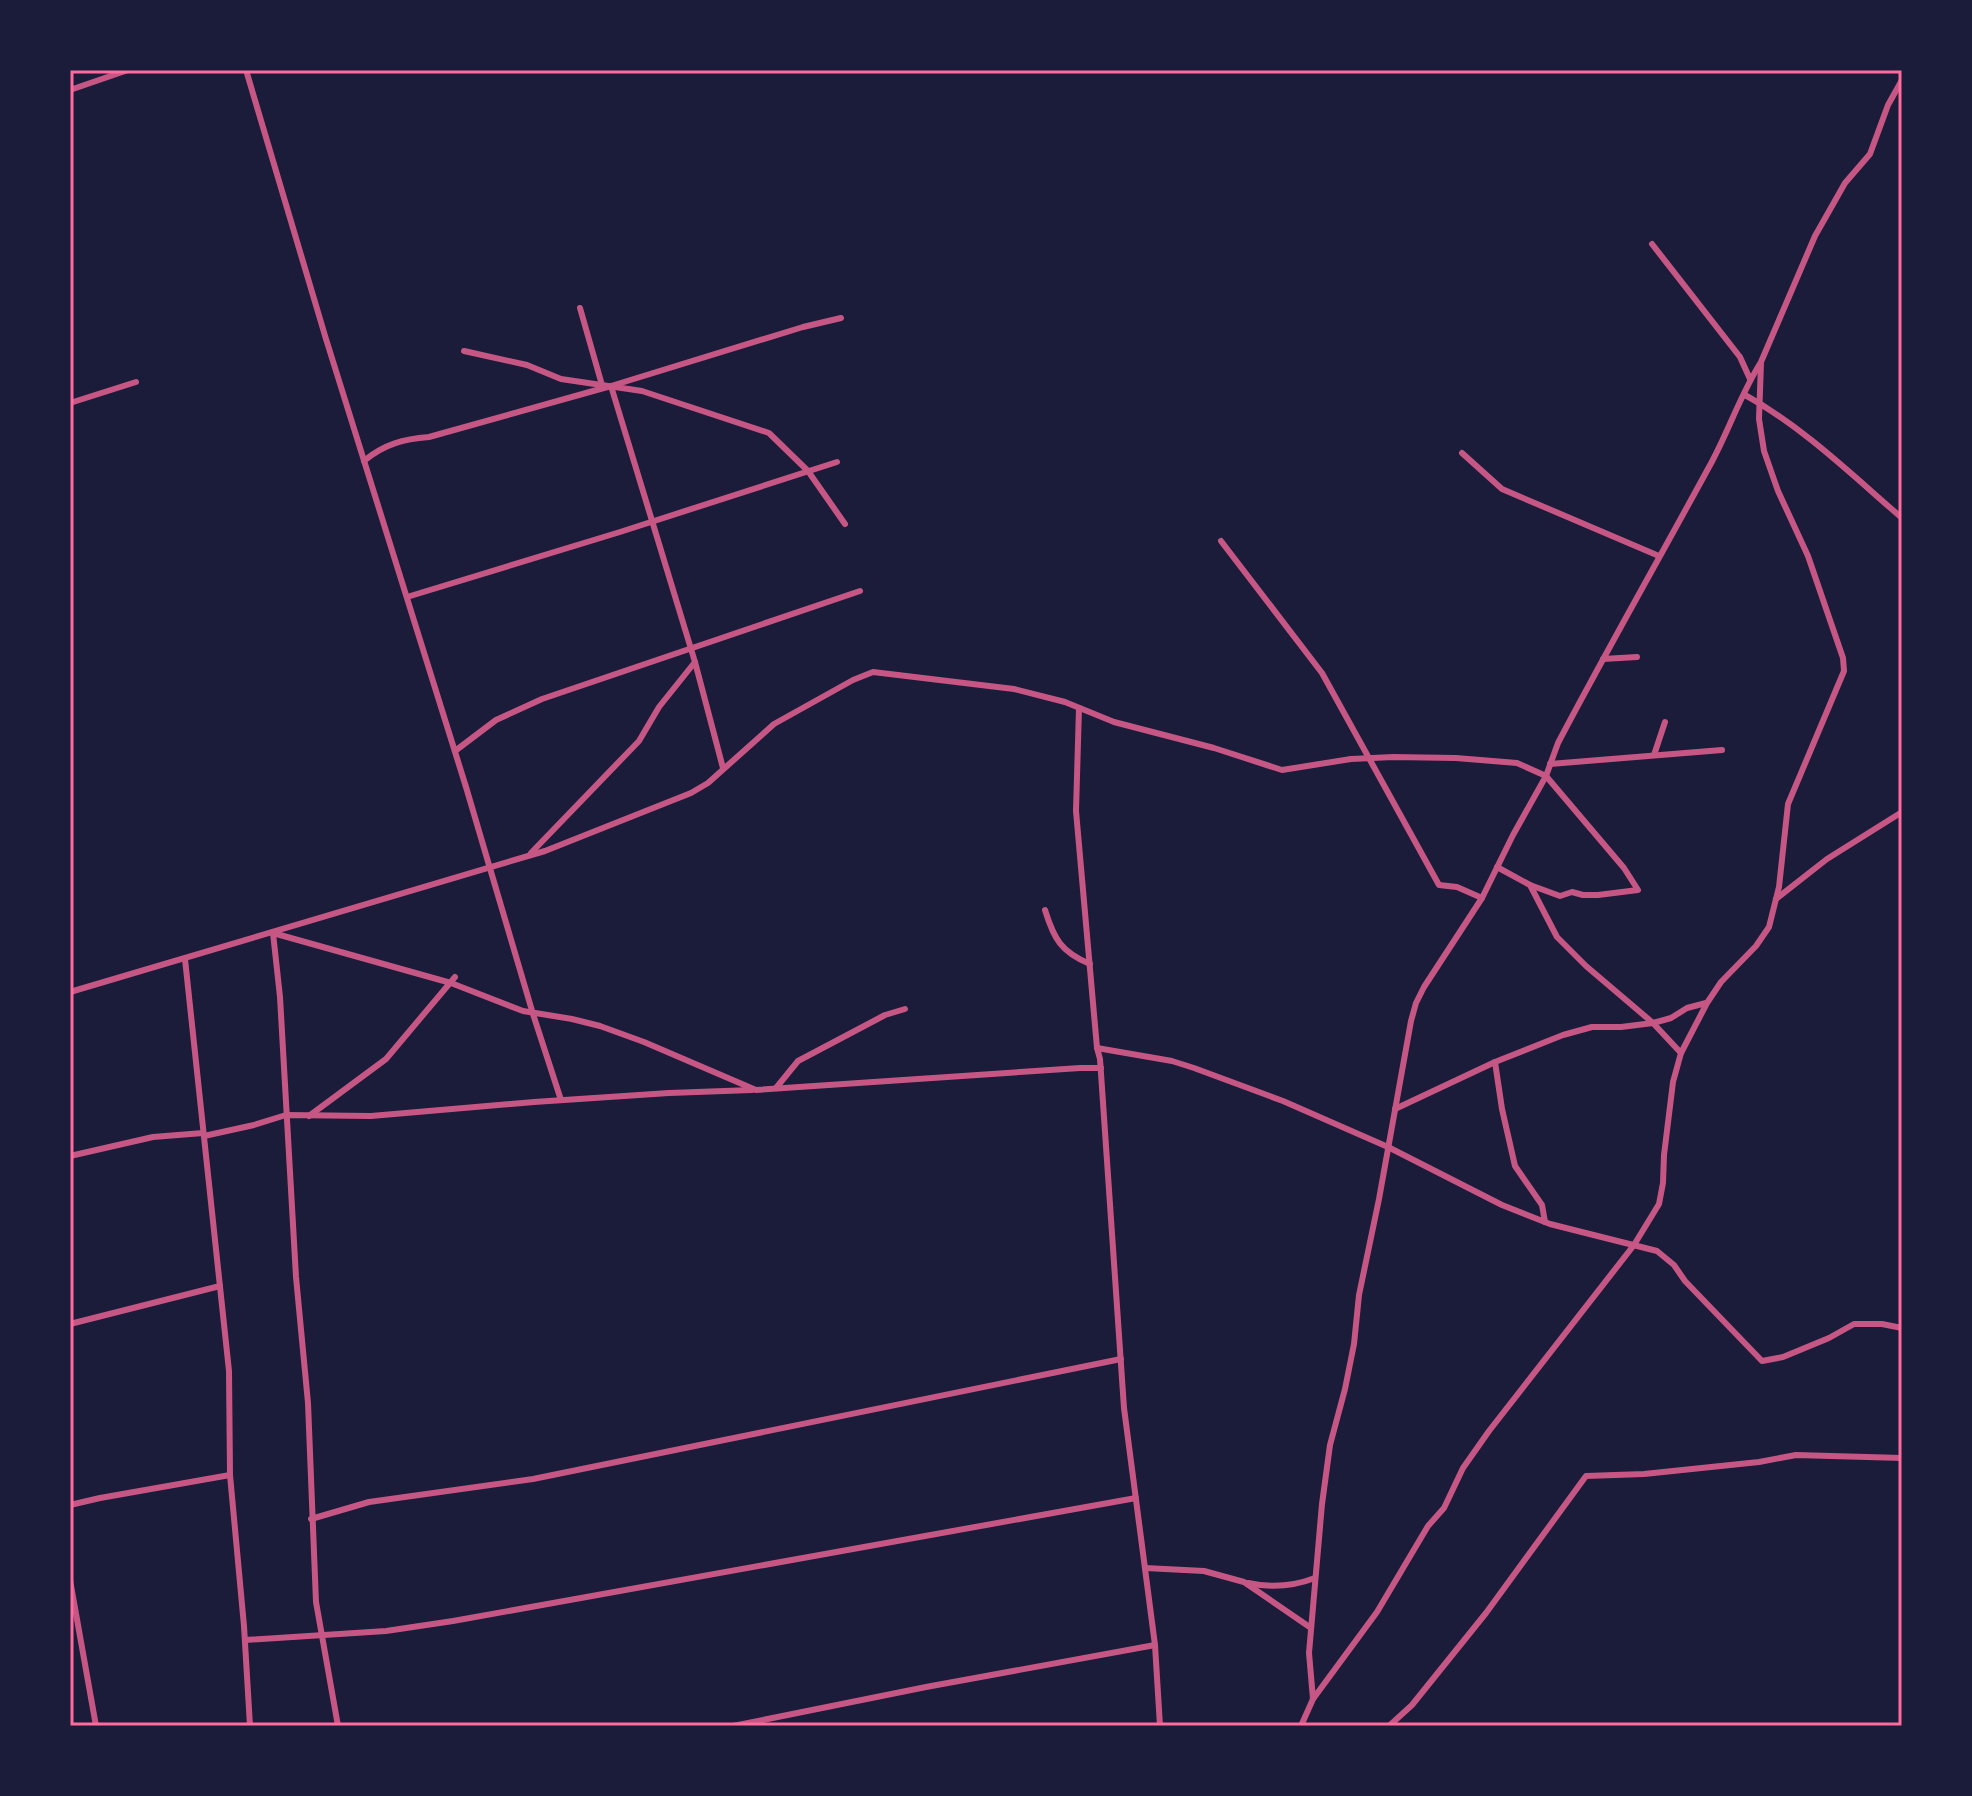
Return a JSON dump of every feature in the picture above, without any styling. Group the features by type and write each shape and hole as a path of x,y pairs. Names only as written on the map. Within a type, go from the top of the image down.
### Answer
{"street":[{"path":"70,90 128,70"},
{"path":"246,70 321,324 561,1100"},
{"path":"1313,1699 1309,1653 1330,1445 1354,1344 1359,1295 1416,1003 1482,898 1546,776 1558,743 1711,465 1750,379 1761,362 1815,236 1845,183 1870,154 1888,105 1902,80"},
{"path":"1652,244 1740,357 1750,379"},
{"path":"580,308 602,385"},
{"path":"364,461 376,451 404,439 429,437 841,318"},
{"path":"464,351 527,365 561,379 642,391 769,433 808,471 845,524"},
{"path":"1301,1726 1313,1699 1377,1612 1428,1526 1444,1508 1463,1468 1634,1245 1659,1204 1673,1082 1681,1053 1721,982 1756,946 1769,927 1779,887 1788,804 1844,671 1843,658 1808,556 1778,491 1764,451 1759,419 1761,362"},
{"path":"70,403 136,382"},
{"path":"611,386 695,662 723,768"},
{"path":"1745,395 1778,415 1827,453 1902,518"},
{"path":"1462,453 1502,489 1659,556"},
{"path":"407,597 837,462"},
{"path":"1221,541 1322,673 1439,885 1457,887 1482,898"},
{"path":"455,751 496,720 542,699 860,591"},
{"path":"1603,659 1637,657"},
{"path":"529,856 639,741 659,707 695,662"},
{"path":"70,992 529,856 691,793 708,783 774,724 873,672 1014,689 1282,770 1369,758 1456,758 1505,761 1529,767 1546,776 1624,868 1638,890 1598,895 1572,892 1560,896 1530,885 1497,867"},
{"path":"1079,708 1076,811 1101,1068 1124,1408 1155,1645 1160,1726"},
{"path":"1654,755 1665,722"},
{"path":"1550,764 1722,750"},
{"path":"1776,899 1827,859 1902,812"},
{"path":"1530,885 1557,937 1653,1023 1681,1053"},
{"path":"1045,910 1053,934 1062,947 1074,958 1090,964"},
{"path":"273,933 453,980 533,1014 600,1026 756,1090"},
{"path":"273,933 280,997 296,1277 308,1403 316,1602 338,1726"},
{"path":"185,959 229,1371 230,1475 250,1726"},
{"path":"309,1116 386,1059 453,980"},
{"path":"1395,1109 1495,1062 1563,1035 1592,1027 1653,1023 1707,1003"},
{"path":"776,1088 798,1061 885,1015 905,1009"},
{"path":"1097,1048 1172,1061 1194,1068 1283,1101 1388,1147 1502,1205 1545,1222 1657,1251 1674,1265 1685,1281 1762,1361 1783,1357 1854,1324 1902,1328"},
{"path":"1495,1062 1515,1166 1542,1205 1545,1222"},
{"path":"70,1156 153,1137 204,1135 286,1115 371,1116 561,1100 1101,1068"},
{"path":"70,1324 220,1286"},
{"path":"311,1519 369,1502 533,1479 1121,1359"},
{"path":"1389,1726 1412,1705 1486,1613 1586,1476 1644,1474 1796,1455 1902,1458"},
{"path":"70,1505 230,1475"},
{"path":"245,1640 386,1631 453,1621 1136,1498"},
{"path":"1145,1568 1204,1571 1264,1586 1286,1585 1315,1578"},
{"path":"70,1580 96,1726"},
{"path":"1244,1582 1311,1628"},
{"path":"733,1726 1155,1645"}]}
